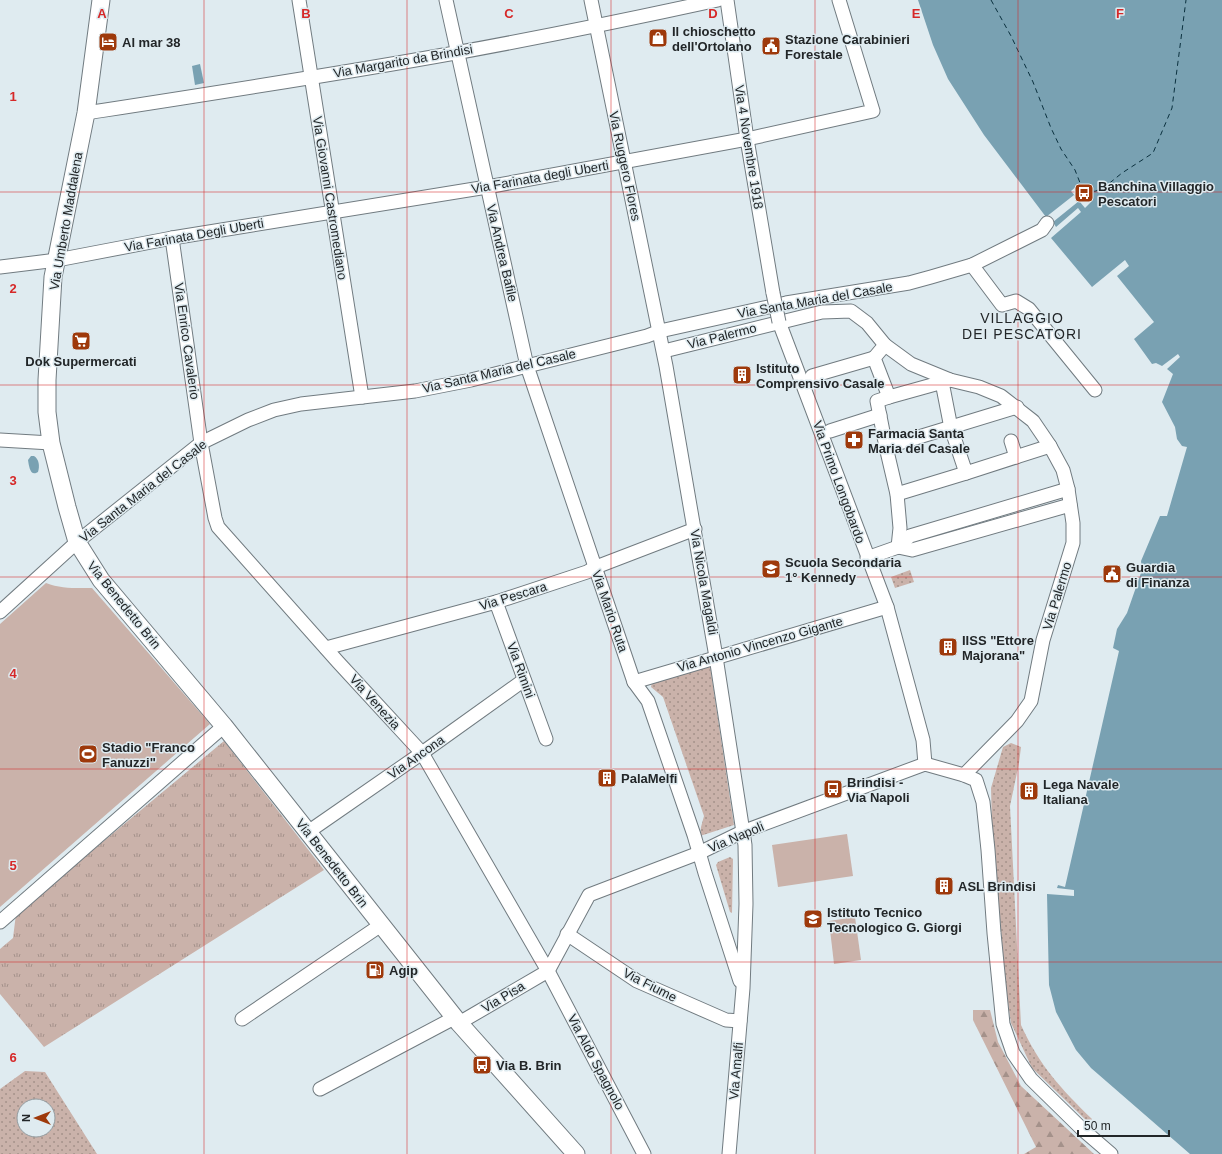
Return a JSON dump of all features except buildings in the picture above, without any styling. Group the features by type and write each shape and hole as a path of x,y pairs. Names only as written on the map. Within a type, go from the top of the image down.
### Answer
{"street":[{"name":"Via Umberto Maddalena","path":"51,443 47,380 53,277 86,113 101,0"},
{"name":"Via Giovanni Castromediano","path":"299,0 362,397"},
{"name":"Via Andrea Bafile","path":"446,0 528,366"},
{"name":"Via Ruggero Flores","path":"591,0 660,331"},
{"name":"Via Margarito da Brindisi","path":"86,113 311,78 457,52 597,26 718,0"},
{"name":"Via 4 Novembre 1918","path":"727,0 773,293"},
{"path":"748,139 873,110 839,0"},
{"name":"Via Farinata degli Uberti","path":"332,212 487,187 748,139"},
{"name":"Via Farinata Degli Uberti","path":"0,267 57,260 172,238 332,212"},
{"name":"Via Santa Maria del Casale","path":"0,612 77,542 202,443 248,420 274,410 301,404 415,391 471,380 647,336 660,331 786,303 909,283 972,265 1042,230 1047,223"},
{"name":"Via Enrico Cavalerio","path":"172,238 202,443"},
{"path":"972,265 1002,305 1016,302 1030,308 1095,390"},
{"name":"Via Primo Longobardo","path":"773,293 779,322 802,379 867,558 887,607 924,740 925,764"},
{"name":"Via Palermo","path":"664,350 822,312 851,311 867,323 885,345 911,364 946,381 979,387 1001,396 1033,421 1050,446 1063,470 1068,489 1073,523 1073,542 1043,640 1032,701 1017,721 964,775"},
{"name":"Via Nicola Magaldi","path":"660,331 716,657 742,832"},
{"path":"812,376 874,358 885,345"},
{"path":"874,358 889,397 877,401 886,447 898,494 900,528 898,547"},
{"name":"Via Mario Ruta","path":"528,366 634,682 648,701 699,853"},
{"path":"946,381 951,428 966,473"},
{"name":"Via Palermo","path":"889,397 946,381"},
{"path":"886,447 1017,407"},
{"path":"830,431 880,415"},
{"path":"0,440 51,443"},
{"path":"1011,441 1016,457"},
{"name":"Via Benedetto Brin","path":"51,443 77,542 101,580 224,726 456,1021 576,1154"},
{"name":"Via Venezia","path":"202,443 215,518 218,526 326,648 422,753 548,971"},
{"path":"898,494 1050,446"},
{"path":"867,558 898,547 910,536 1068,489"},
{"path":"898,547 912,550 1070,505"},
{"name":"Via Pescara","path":"326,648 496,602 587,572 596,567 695,529"},
{"name":"Via Rimini","path":"496,602 546,739"},
{"name":"Via Antonio Vincenzo Gigante","path":"634,682 887,607"},
{"name":"Via Ancona","path":"308,832 524,680"},
{"path":"0,922 224,726"},
{"path":"925,764 976,780 983,802 1003,1024 1013,1053 1031,1079 1082,1129 1111,1154"},
{"name":"Via Napoli","path":"548,971 589,895 699,853 742,832 925,764"},
{"name":"Via Amalfi","path":"729,1154 743,988 746,904 745,845 742,832"},
{"name":"Via Amalfi","path":"699,853 743,988"},
{"path":"242,1019 381,925"},
{"name":"Via Fiume","path":"567,934 637,981 726,1020 740,1021"},
{"name":"Via Pisa","path":"456,1021 548,971"},
{"name":"Via Aldo Spagnolo","path":"548,971 644,1154"},
{"path":"320,1089 456,1021"}],"green space":[{"path":"910,570 914,582 895,588 891,577"},
{"name":"Stadio \"Franco Fanuzzi\"","path":"46,583 63,587 92,588 210,724 0,907 0,624"},
{"path":"710,666 734,825 700,836 704,816 663,697 651,687 652,682"},
{"path":"224,741 324,870 44,1047 0,994 0,949 13,938 16,914"},
{"path":"1011,743 1021,747 1010,806 1021,1025 1035,1052 1052,1076 1092,1119 1089,1123 1032,1068 1011,1023 1006,989 992,826 991,788 1003,747"},
{"path":"847,834 853,876 778,887 772,845"},
{"path":"730,857 733,859 732,913 730,912 716,865 718,862"},
{"path":"855,917 861,960 834,964 829,921"},
{"path":"973,1010 990,1010 998,1042 1021,1086 1094,1154 1024,1154 1036,1147 973,1020"},
{"path":"25,1071 45,1072 97,1154 0,1154 0,1089"}],"water":[{"path":"918,0 1222,0 1222,1154 1190,1154 1091,1068 1076,1050 1056,1012 1049,985 1047,894 1074,896 1074,890 1057,888 1058,885 1065,887 1119,651 1113,648 1117,629 1127,613 1142,570 1141,561 1160,516 1167,516 1187,447 1182,446 1177,439 1175,427 1162,402 1173,374 1167,369 1180,357 1178,354 1162,366 1156,363 1152,364 1134,339 1154,322 1117,276 1129,266 1125,260 1092,287 1051,238 1081,212 1078,208 1056,227 1053,222 1079,201 1074,195 1046,217 984,135 948,79 933,45"},
{"path":"200,64 204,83 195,85 192,66"},
{"path":"31,456 36,457 39,463 38,472 35,473 33,473 29,468 28,460"}],"pier":[{"path":"1078,185 1091,202 1085,208 1071,191"}],"ferry route":[{"path":"991,0 1011,36 1033,82 1051,128 1061,149 1075,170 1084,193 1096,191 1106,186 1122,173 1153,153 1172,108 1186,0"}],"place":[{"name":"Il chioschetto dell'Ortolano","path":"658,38"},
{"name":"Al mar 38","path":"108,42"},
{"name":"Stazione Carabinieri Forestale","path":"771,46"},
{"name":"Banchina Villaggio Pescatori","path":"1084,193"},
{"name":"Dok Supermercati","path":"81,341"},
{"name":"Istituto Comprensivo Casale","path":"742,375"},
{"name":"Farmacia Santa Maria del Casale","path":"854,440"},
{"name":"Scuola Secondaria 1° Kennedy","path":"771,569"},
{"name":"Guardia di Finanza","path":"1112,574"},
{"name":"IISS \"Ettore Majorana\"","path":"948,647"},
{"name":"Stadio \"Franco Fanuzzi\"","path":"88,754"},
{"name":"PalaMelfi","path":"607,778"},
{"name":"Brindisi - Via Napoli","path":"833,789"},
{"name":"Lega Navale Italiana","path":"1029,791"},
{"name":"ASL Brindisi","path":"944,886"},
{"name":"Istituto Tecnico Tecnologico G. Giorgi","path":"813,919"},
{"name":"Agip","path":"375,970"},
{"name":"Via B. Brin","path":"482,1065"}],"district":[{"name":"VILLAGGIO DEI PESCATORI","path":"1022,326"}]}
